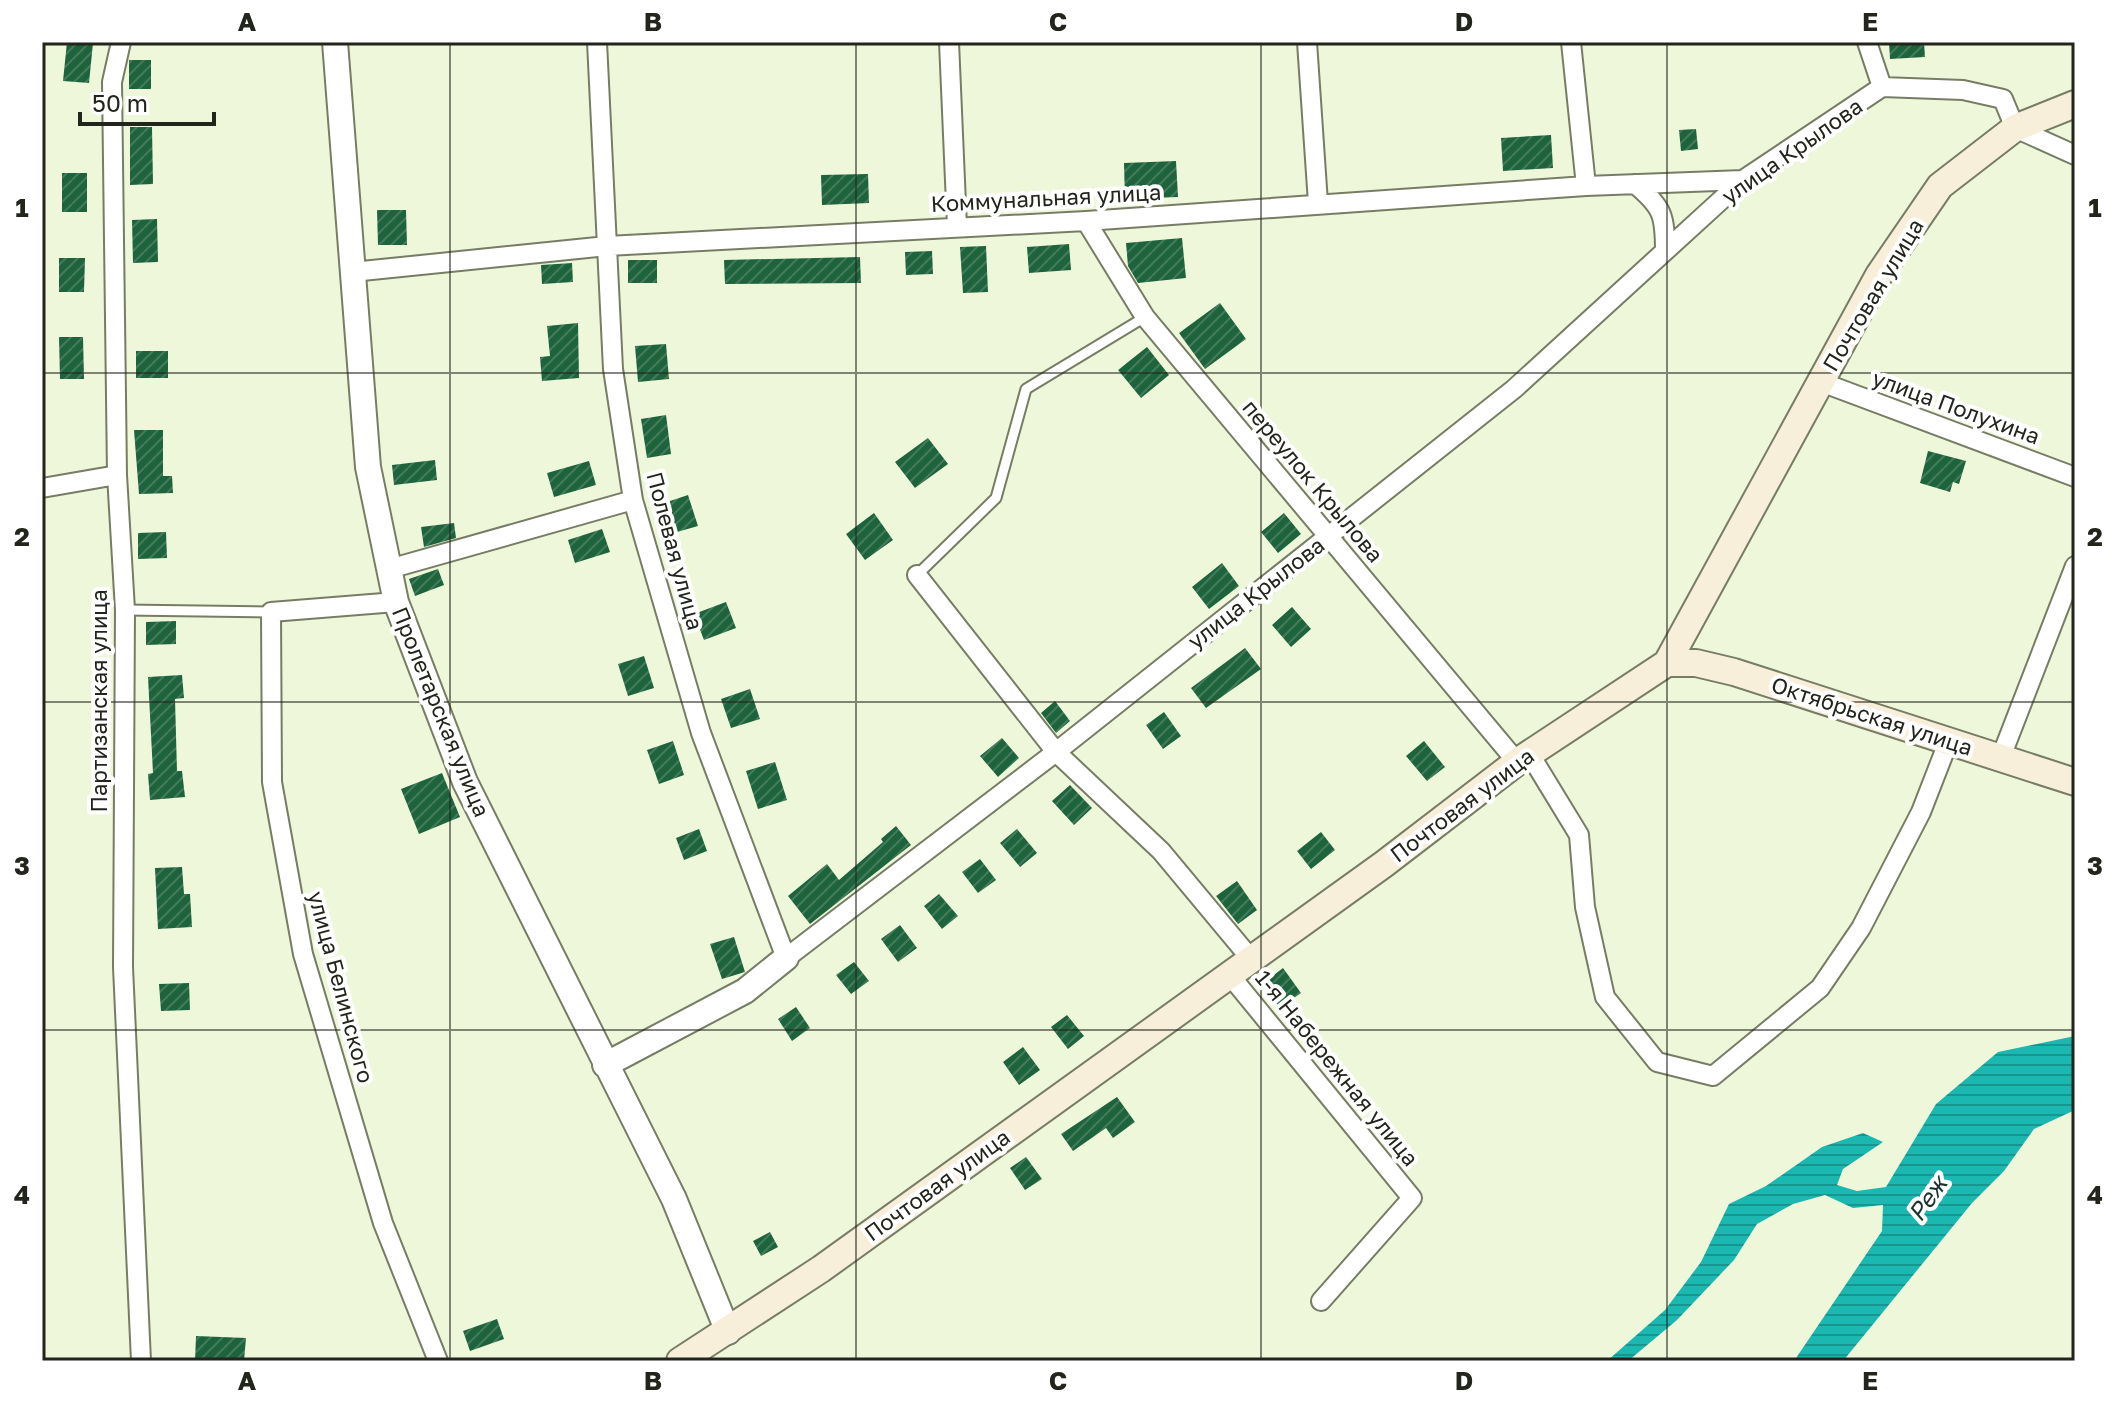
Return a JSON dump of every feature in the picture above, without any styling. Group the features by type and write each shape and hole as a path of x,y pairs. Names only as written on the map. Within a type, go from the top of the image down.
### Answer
{"main road":[{"name":"Почтовая улица","path":"680,1361 821,1269 1228,973 1384,864 1523,757 1667,663 1879,275 1940,186 2015,128 2075,104"},
{"name":"Октябрьская улица","path":"1667,663 1696,663 1734,672 2075,782"}],"street":[{"name":"Партизанская улица","path":"121,42 112,82 117,475 125,610 123,967 141,1361"},
{"name":"Пролетарская улица","path":"335,42 368,467 396,602 465,782 674,1199 728,1332"},
{"name":"Полевая улица","path":"597,42 613,369 633,500 701,733 786,958"},
{"path":"949,42 957,227"},
{"path":"1307,42 1318,203"},
{"path":"1571,42 1586,186"},
{"path":"1867,42 1882,87 1963,90 2003,99 2015,128 2075,155"},
{"name":"улица Крылова","path":"605,1065 745,991 1056,752 1514,389 1743,180 1882,87"},
{"name":"Коммунальная улица","path":"352,272 607,246 1086,221 1586,186 1743,180"},
{"path":"1635,184 1654,199 1665,219 1665,251"},
{"name":"переулок Крылова","path":"1086,221 1145,317 1327,537 1523,757 1579,835 1585,907 1605,997 1657,1062 1713,1076 1820,988 1868,916 1921,812 1949,740"},
{"name":"улица Полухина","path":"1821,382 2075,477"},
{"path":"42,488 117,475"},
{"path":"389,569 633,500"},
{"path":"2001,757 2075,566"},
{"path":"917,575 1056,752 1161,851 1251,959"},
{"path":"271,612 396,602"},
{"name":"улица Белинского","path":"271,612 272,782 285,869 303,954 383,1223 438,1361"},
{"name":"1-я Набережная улица","path":"1228,973 1412,1198 1321,1301"}],"lane":[{"path":"917,575 996,498 1026,389 1145,317"},
{"path":"125,610 271,612"}],"water":[{"name":"Реж","path":"2075,1036 2075,1110 2034,1129 2004,1171 1972,1203 1843,1361 1794,1361 1882,1231 1883,1205 1853,1208 1825,1195 1793,1204 1757,1224 1734,1260 1677,1320 1628,1361 1607,1361 1665,1310 1701,1262 1729,1204 1766,1186 1822,1147 1863,1133 1883,1142 1843,1169 1837,1185 1857,1191 1886,1187 1936,1104 1998,1052"}],"building":[{"path":"67,42 93,43 89,83 63,81"},
{"path":"1889,42 1924,42 1925,57 1890,59"},
{"path":"129,60 151,60 151,89 129,89"},
{"path":"130,127 152,127 153,184 130,185"},
{"path":"1696,129 1698,149 1681,151 1679,130"},
{"path":"1551,135 1553,168 1503,171 1501,138"},
{"path":"1176,161 1178,197 1125,199 1124,163"},
{"path":"62,173 87,173 87,212 62,212"},
{"path":"868,174 869,203 822,205 821,175"},
{"path":"377,210 406,210 407,245 378,245"},
{"path":"157,219 158,262 133,263 132,220"},
{"path":"1182,238 1186,278 1138,283 1128,266 1126,243"},
{"path":"1069,244 1071,270 1029,273 1027,247"},
{"path":"986,246 988,292 963,293 960,247"},
{"path":"932,251 933,274 906,275 905,252"},
{"path":"860,257 861,283 725,284 724,260"},
{"path":"59,258 85,258 84,292 59,292"},
{"path":"628,260 657,260 657,283 628,283"},
{"path":"572,263 573,282 542,284 541,265"},
{"path":"1220,303 1246,339 1205,369 1179,333"},
{"path":"578,323 579,378 542,381 540,357 550,356 547,326"},
{"path":"59,337 83,337 84,379 60,379"},
{"path":"666,344 669,379 638,382 635,346"},
{"path":"1147,347 1169,375 1141,398 1118,370"},
{"path":"136,351 168,351 168,378 136,378"},
{"path":"666,415 671,454 647,458 641,419"},
{"path":"134,430 163,430 163,476 172,476 173,493 139,494"},
{"path":"928,438 948,464 915,488 895,462"},
{"path":"1928,451 1966,461 1959,484 1953,482 1950,492 1920,483"},
{"path":"435,460 437,480 394,485 392,465"},
{"path":"589,461 596,485 554,497 547,473"},
{"path":"688,495 698,526 670,534 661,504"},
{"path":"874,513 893,540 865,560 846,534"},
{"path":"1284,513 1301,534 1278,553 1261,532"},
{"path":"454,523 456,538 424,547 421,527"},
{"path":"602,529 610,552 575,563 568,540"},
{"path":"166,532 167,558 138,559 138,533"},
{"path":"1222,563 1239,586 1209,609 1192,587"},
{"path":"438,569 444,585 415,596 409,579"},
{"path":"726,602 736,628 704,640 694,614"},
{"path":"1292,607 1311,629 1291,647 1272,625"},
{"path":"176,621 176,644 146,645 146,622"},
{"path":"1245,648 1261,669 1206,708 1191,688"},
{"path":"644,656 654,688 628,696 618,664"},
{"path":"182,675 184,698 175,699 177,771 182,771 185,797 150,800 148,774 153,773 148,677"},
{"path":"750,689 760,719 731,728 721,699"},
{"path":"1055,701 1070,721 1056,733 1041,713"},
{"path":"1164,712 1181,736 1163,749 1146,725"},
{"path":"1002,738 1019,758 998,777 980,756"},
{"path":"673,741 684,775 659,784 647,750"},
{"path":"1424,741 1445,767 1427,781 1406,756"},
{"path":"775,762 787,800 758,809 746,771"},
{"path":"442,773 460,817 419,834 401,789"},
{"path":"1070,785 1092,808 1074,825 1052,801"},
{"path":"896,826 911,845 810,924 788,896 827,864 839,880 883,842 881,839"},
{"path":"699,829 707,851 684,860 676,838"},
{"path":"1017,829 1037,853 1020,867 1000,843"},
{"path":"1321,832 1335,850 1311,869 1297,851"},
{"path":"980,859 996,880 978,893 962,872"},
{"path":"182,867 184,894 190,894 192,927 158,929 155,868"},
{"path":"1237,881 1257,910 1238,924 1216,896"},
{"path":"939,894 958,916 942,929 924,906"},
{"path":"900,925 917,948 898,962 881,939"},
{"path":"734,937 745,972 722,979 710,944"},
{"path":"854,962 869,981 851,994 836,975"},
{"path":"1283,968 1301,993 1280,1008 1262,984"},
{"path":"189,983 190,1010 161,1011 159,984"},
{"path":"796,1007 810,1028 792,1041 778,1019"},
{"path":"1067,1015 1084,1036 1068,1049 1051,1027"},
{"path":"1023,1047 1040,1070 1019,1085 1003,1062"},
{"path":"1117,1097 1135,1122 1113,1138 1106,1128 1073,1151 1061,1134"},
{"path":"1026,1157 1042,1179 1025,1190 1010,1168"},
{"path":"770,1232 778,1247 761,1256 753,1241"},
{"path":"497,1319 504,1339 470,1351 463,1331"},
{"path":"196,1336 246,1338 244,1361 195,1361"}]}
